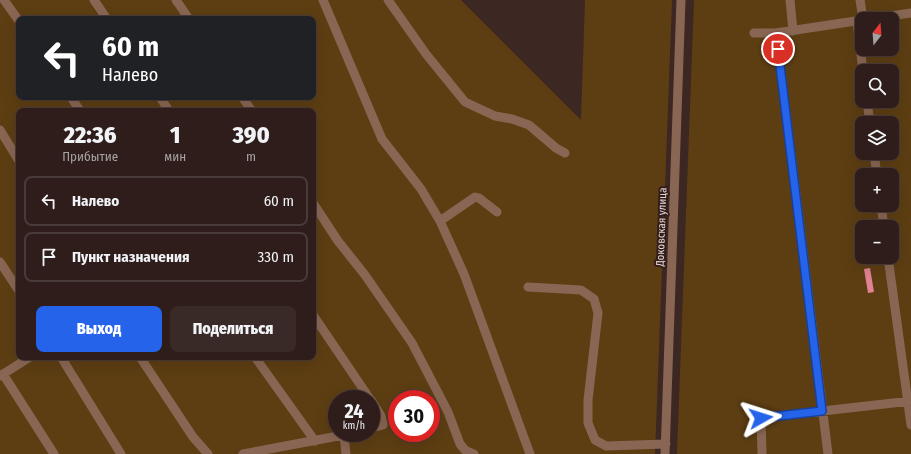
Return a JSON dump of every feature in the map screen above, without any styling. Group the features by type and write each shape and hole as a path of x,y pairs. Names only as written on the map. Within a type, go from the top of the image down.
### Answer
{"street":[{"path":"4,0 16,17"},
{"path":"94,0 105,16"},
{"path":"176,0 187,16"},
{"path":"322,0 382,139 421,189 440,221 464,274 530,454"},
{"path":"388,0 426,54 465,102 495,116 512,119 529,125 556,148 565,153"},
{"name":"Доковская улица","path":"665,454 681,0"},
{"path":"790,0 793,31"},
{"path":"860,0 861,12"},
{"path":"899,15 911,13"},
{"path":"754,33 793,31 855,21"},
{"path":"776,33 828,454"},
{"path":"0,130 16,156"},
{"path":"440,221 475,197 479,198 497,212"},
{"path":"316,208 338,241 365,275 412,343 448,412 460,444 464,450 474,454"},
{"path":"0,262 16,286"},
{"path":"889,264 910,402 911,425"},
{"path":"528,288 581,290 594,298 598,313 588,423 595,440 606,446 666,444"},
{"path":"316,319 364,390"},
{"path":"25,360 1,375 54,454"},
{"path":"63,360 121,454"},
{"path":"142,360 193,437 208,454"},
{"path":"257,360 315,441"},
{"path":"762,454 761,418 910,402"},
{"path":"380,414 383,425 380,426"},
{"path":"243,454 328,439"},
{"path":"345,442 346,454"}],"shaded area":[{"path":"0,0 461,0 581,120 585,0 672,0 655,454 0,454"},
{"path":"694,0 911,0 911,454 677,454"}],"building":[{"path":"870,268 874,292 868,293 864,269"}],"route":[{"path":"761,418 822,411 778,49"}]}
